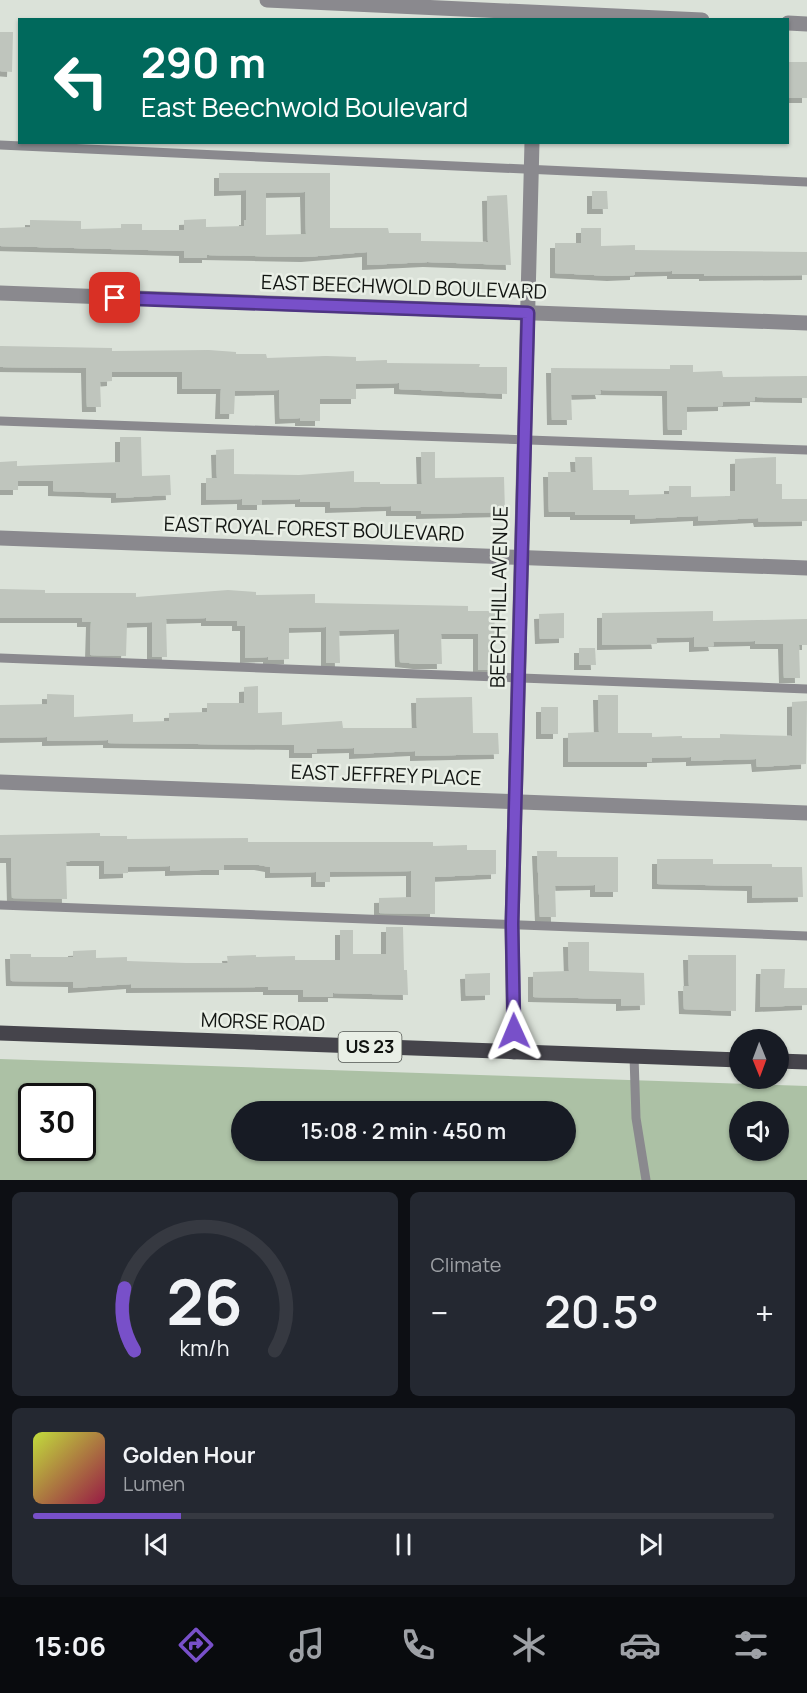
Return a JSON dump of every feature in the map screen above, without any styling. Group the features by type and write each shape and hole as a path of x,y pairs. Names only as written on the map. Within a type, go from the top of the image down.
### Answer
{"main road":[{"name":"MORSE ROAD","path":"0,1033 729,1059"},
{"path":"789,1061 807,1062"}],"street":[{"path":"267,0 535,16 618,18"},
{"path":"789,23 807,24"},
{"name":"BEECH HILL AVENUE","path":"514,1052 512,924 532,144"},
{"name":"EAST BEECHWOLD BOULEVARD","path":"0,293 807,323"},
{"name":"EAST ROYAL FOREST BOULEVARD","path":"0,538 807,568"},
{"name":"EAST JEFFREY PLACE","path":"0,782 807,813"}],"lane":[{"path":"0,145 807,182"},
{"path":"0,421 807,450"},
{"path":"0,658 807,689"},
{"path":"0,904 807,936"},
{"path":"634,1056 636,1118 646,1180"}],"green space":[{"path":"0,1059 729,1083 729,1089 789,1089 789,1085 807,1086 807,1180 0,1180"}],"building":[{"path":"0,32 13,32 12,72 0,71"},
{"path":"789,62 807,62 807,98 789,98"},
{"path":"219,173 330,173 330,228 388,228 389,233 421,233 421,241 488,242 487,196 507,195 511,265 428,262 367,265 367,252 306,257 207,255 207,258 184,258 184,251 0,246 0,228 30,227 30,220 81,221 81,229 121,228 121,224 142,224 142,230 184,230 184,220 206,219 206,227 244,226 246,190 219,191","holes":["305,192 306,234 266,235 266,193"]},
{"path":"592,191 607,191 608,209 592,209"},
{"path":"581,228 601,228 601,246 635,245 635,250 807,252 807,275 704,276 704,274 672,274 672,271 635,272 635,275 612,276 555,273 555,243 581,243"},
{"path":"0,346 112,348 112,351 209,350 236,352 236,354 266,354 267,358 326,356 356,357 356,361 387,360 387,363 480,364 479,367 507,367 507,394 399,389 399,383 356,384 356,399 320,399 320,421 300,421 300,418 280,419 279,390 235,391 234,414 220,414 221,389 182,389 182,372 112,372 112,381 100,382 101,407 87,407 86,368 0,367"},
{"path":"670,365 693,365 693,372 722,371 723,377 807,376 807,398 755,397 755,401 723,402 723,406 687,407 687,430 668,430 667,391 600,390 601,394 571,395 572,420 552,420 551,368 670,369"},
{"path":"120,437 141,437 142,476 170,475 171,495 116,498 116,493 53,491 53,481 18,481 18,490 0,490 0,462 17,461 17,466 120,462"},
{"path":"234,449 234,474 299,475 354,471 354,482 380,482 380,484 422,484 421,452 435,452 435,478 504,477 505,512 421,514 421,511 391,511 391,506 330,508 330,502 300,502 300,499 262,500 262,505 242,505 242,499 206,500 206,478 217,478 216,450"},
{"path":"575,457 592,457 593,490 629,490 629,495 669,494 669,486 691,486 691,497 730,496 730,491 735,491 735,459 776,457 776,484 782,484 782,499 807,499 807,521 759,522 758,518 698,521 698,516 635,519 635,515 575,515 575,512 549,512 548,472 576,472"},
{"path":"0,589 45,590 45,593 136,593 136,597 228,590 256,592 256,595 315,594 315,603 468,606 468,611 495,611 493,670 478,670 478,634 441,634 442,664 418,664 400,662 399,629 339,631 340,663 326,663 326,627 289,628 289,659 268,660 268,657 245,658 245,626 237,626 237,621 206,621 206,618 166,619 167,657 152,657 152,622 127,623 126,656 90,655 91,622 82,622 82,618 0,618"},
{"path":"713,611 713,621 807,619 807,645 799,645 800,678 784,678 783,644 755,644 755,641 713,642 714,646 694,647 694,637 656,638 657,644 602,645 602,613"},
{"path":"564,613 564,638 540,639 539,614"},
{"path":"579,648 595,648 596,665 579,665"},
{"path":"258,686 258,713 282,712 282,725 342,721 343,728 417,728 416,698 472,697 473,733 498,733 499,754 415,756 415,751 354,754 354,748 317,749 317,753 294,753 294,745 108,743 108,740 47,741 47,737 0,738 0,705 47,704 47,694 74,695 74,717 133,714 133,722 169,721 169,713 207,712 207,703 244,703 244,687"},
{"path":"598,695 618,695 618,733 652,733 652,737 682,736 682,738 720,738 720,734 792,736 792,702 807,701 806,764 757,767 756,759 691,761 691,757 652,758 652,762 568,762 568,733 599,732"},
{"path":"541,707 558,707 558,734 541,734"},
{"path":"100,833 100,836 127,836 127,839 248,838 248,842 433,842 433,846 467,845 467,850 496,850 496,874 435,877 435,914 379,913 379,898 411,897 411,871 330,872 330,882 316,882 316,872 270,873 270,867 259,865 224,865 224,870 170,871 170,866 128,867 128,873 104,874 104,861 70,861 66,862 67,899 12,898 11,858 0,858 0,835"},
{"path":"537,851 557,851 557,857 618,857 618,892 595,892 595,885 555,886 556,917 540,917"},
{"path":"657,859 713,859 713,864 772,864 772,867 802,867 803,897 752,898 752,886 657,884"},
{"path":"386,927 403,927 404,970 407,970 408,995 333,993 333,997 303,997 303,990 268,990 268,987 131,988 131,984 73,988 73,982 11,981 10,954 31,954 31,957 73,957 73,951 96,950 96,958 127,957 127,961 186,963 228,963 227,956 256,955 256,957 295,956 295,960 340,960 340,930 353,930 353,954 386,954"},
{"path":"568,942 589,942 589,971 644,973 645,1005 621,1006 621,999 533,997 533,972 569,971"},
{"path":"688,955 736,955 736,1011 684,1009 683,986 689,986"},
{"path":"761,969 785,969 784,988 807,988 807,1005 760,1007"},
{"path":"490,973 490,995 466,996 465,974"}],"route":[{"path":"115,298 528,313 512,924 514,1031"}]}
